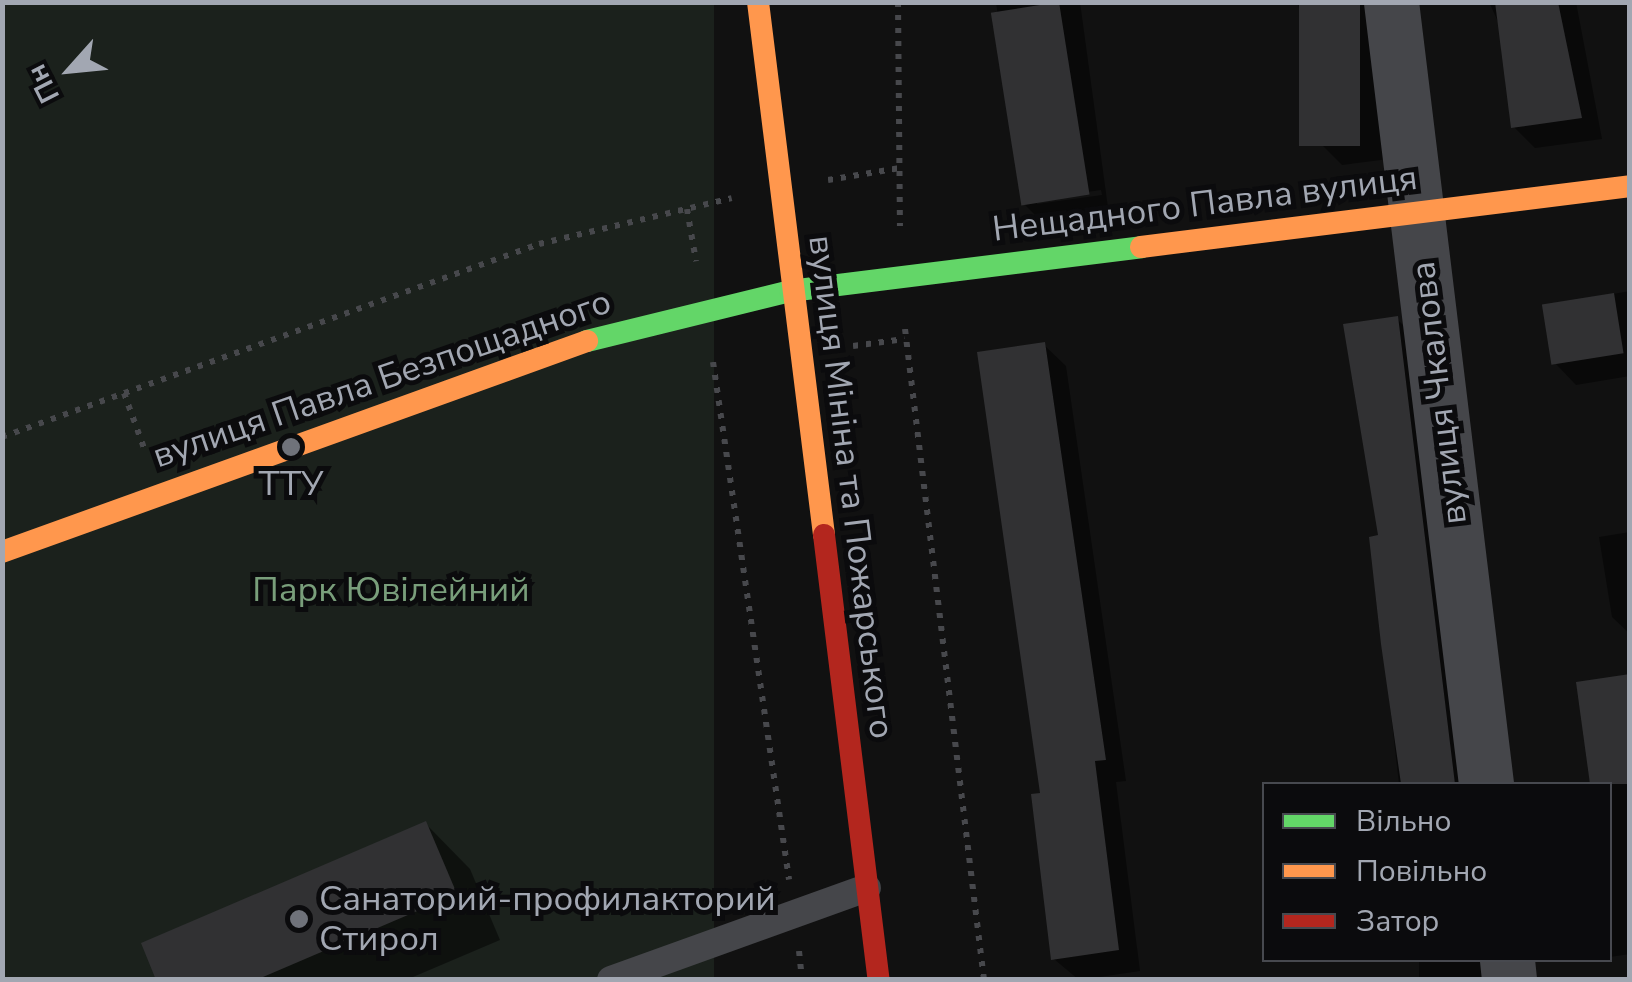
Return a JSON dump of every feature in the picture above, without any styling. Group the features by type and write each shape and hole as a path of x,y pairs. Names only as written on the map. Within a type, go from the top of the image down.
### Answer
{"street":[{"name":"вулиця Мініна та Пожарського","path":"758,2 790,290 879,980"},
{"name":"вулиця Чкалова","path":"1391,2 1486,782"},
{"name":"Нещадного Павла вулиця","path":"790,290 1630,186"},
{"name":"вулиця Павла Безпощадного","path":"2,552 571,345 790,290"}],"lane":[{"path":"611,980 867,888"}],"path":[{"path":"898,2 900,277 984,980"},
{"path":"2,437 539,244 778,188 900,168"},
{"path":"686,209 706,310 802,980"}],"green space":[{"name":"Парк Ювілейний","path":"2,3 714,3 714,979 2,979"}],"building":[{"path":"1059,2 1090,195 1021,205 991,13"},
{"path":"1299,2 1360,2 1360,146 1299,146"},
{"path":"1495,2 1558,2 1582,118 1511,128"},
{"path":"1614,293 1624,353 1551,365 1542,304"},
{"path":"1398,316 1455,782 1401,782 1369,537 1378,535 1343,324"},
{"path":"1045,342 1106,760 1095,761 1119,950 1051,960 1031,794 1040,793 977,352"},
{"path":"1630,674 1630,784 1590,782 1576,682"},
{"name":"Санаторий-профилакторий Стирол","path":"426,821 457,894 256,980 156,980 141,943"}],"traffic: fast":[{"path":"587,341 790,291 1141,247"}],"traffic: slow":[{"path":"758,2 824,535"},
{"path":"1141,247 1630,186"},
{"path":"2,552 587,341"}],"traffic: jam":[{"path":"824,535 879,980"}],"place":[{"name":"ТТУ","path":"291,447"},
{"name":"Санаторий-профилакторий Стирол","path":"299,919"}]}
